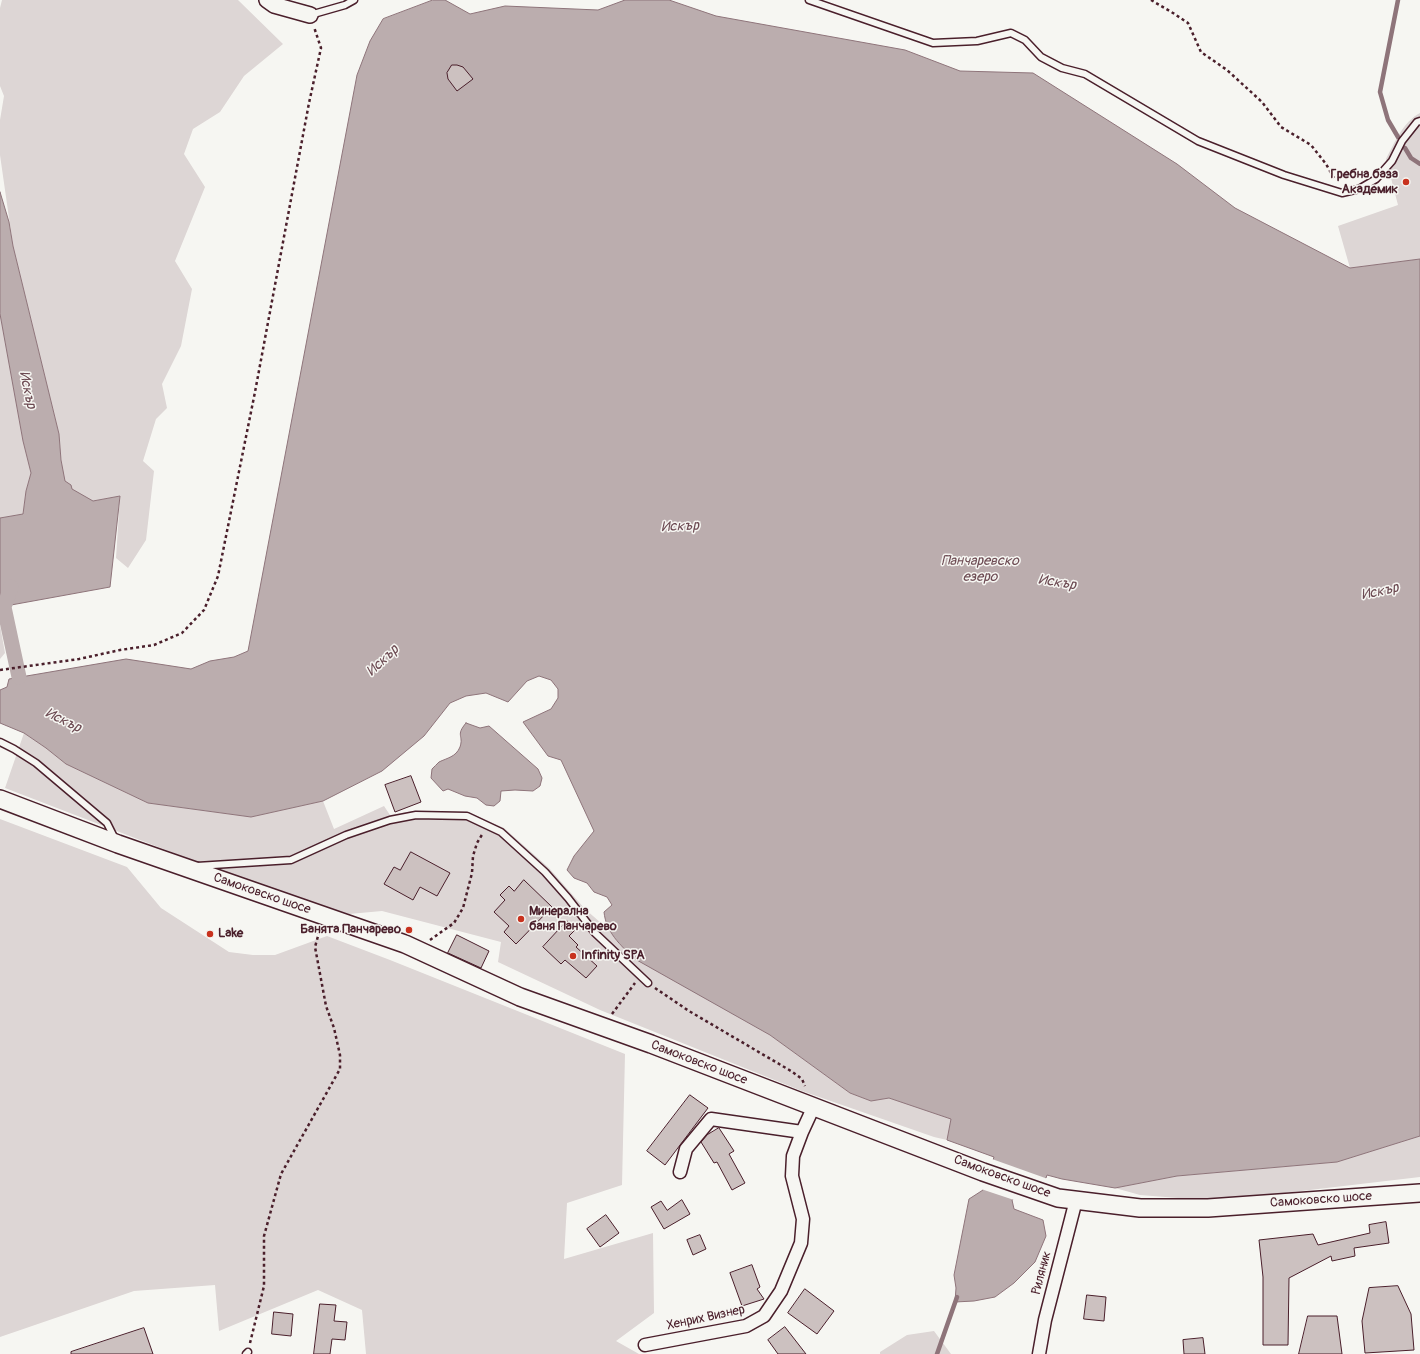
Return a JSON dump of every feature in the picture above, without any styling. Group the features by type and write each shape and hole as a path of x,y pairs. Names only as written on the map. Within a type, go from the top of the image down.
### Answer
{"main road":[{"name":"Самоковско шосе","path":"0,799 181,867 405,944 520,997 814,1106 983,1172 1058,1198 1140,1208 1208,1208 1420,1193"}],"street":[{"path":"267,0 274,5 310,15"},
{"name":"Хенрих Визнер","path":"645,1344 746,1326 764,1316 782,1291 801,1243 803,1219 792,1176 793,1156 814,1106"},
{"path":"680,1172 686,1150 711,1119 802,1132"},
{"name":"Риляник","path":"1039,1354 1045,1320 1076,1200"}],"lane":[{"path":"310,15 345,5 354,0"},
{"path":"809,0 933,43 977,41 1011,33 1025,40 1041,58 1062,68 1085,74 1198,141 1284,176 1342,193 1359,190 1376,180 1392,161 1402,141 1417,122 1420,121"},
{"path":"0,742 36,763 107,823 118,844"},
{"path":"181,867 291,860 346,835 390,820 416,815 467,816 501,832 545,872 568,898 594,934 648,983"}],"path":[{"path":"1151,0 1188,23 1201,52 1227,70 1262,102 1282,127 1311,145 1326,164 1342,193"},
{"path":"0,670 24,666 31,667 120,650 154,646 182,633 204,610 218,576 255,392 309,103 321,48 310,15"},
{"path":"417,949 454,922 462,908 472,873 473,856 477,843 486,825"},
{"path":"247,1353 264,1286 264,1236 281,1174 340,1069 340,1055 334,1028 326,1006 315,946"},
{"path":"603,1027 640,976"},
{"path":"648,983 689,1011 791,1071"}],"shaded area":[{"path":"2,0 238,0 283,44 244,76 220,112 193,129 184,154 205,187 175,261 192,289 181,346 162,384 167,408 156,419 143,461 154,471 146,540 128,568 116,558 120,496 48,509 62,469 59,434 13,246 0,155 0,120 4,96 0,86 0,8"},
{"name":"Гребна база Академик","path":"1420,113 1420,259 1350,268 1338,226 1398,205 1386,159 1404,127"},
{"path":"0,314 23,441 31,473 26,491 23,514 0,518"},
{"path":"0,625 5,653 0,659"},
{"path":"24,733 66,764 148,803 251,817 323,801 334,829 384,806 390,815 412,811 468,812 504,828 549,868 585,909 609,930 620,945 770,1035 850,1093 871,1101 889,1098 952,1119 947,1140 934,1137 802,1091 600,1010 498,962 501,942 382,911 349,914 270,890 5,788"},
{"path":"0,819 127,867 161,908 229,952 253,955 275,955 327,936 625,1054 622,1185 567,1203 564,1259 653,1233 654,1313 616,1341 639,1354 366,1354 362,1310 318,1290 219,1331 215,1285 134,1291 0,1337"},
{"path":"1420,1136 1420,1177 1216,1201 1140,1195 1115,1188 1177,1176 1337,1162"},
{"path":"934,1331 951,1354 880,1354 880,1352 907,1335"}],"water":[{"name":"Панчаревско езеро","path":"433,0 445,0 470,14 505,6 598,10 625,0 669,0 716,16 905,50 960,71 1033,73 1177,164 1235,208 1350,268 1420,259 1420,1136 1337,1162 1177,1176 1115,1188 1047,1175 1046,1178 1012,1200 1014,1209 1043,1220 1046,1236 1035,1262 1014,1283 995,1297 974,1301 955,1302 956,1288 954,1275 969,1199 983,1190 994,1157 947,1140 951,1119 889,1098 871,1101 850,1093 770,1035 635,959 619,943 611,932 605,919 604,912 612,905 607,897 594,892 587,883 574,878 567,870 574,856 594,831 561,760 548,756 523,722 551,709 558,698 558,689 551,680 539,676 527,681 508,702 486,693 466,696 450,703 424,736 382,771 323,801 251,817 148,803 66,764 24,733 0,723 0,690 7,687 9,679 126,659 191,669 210,661 234,657 248,651 357,75 370,41 383,19"},
{"name":"Искър","path":"0,192 9,222 13,246 59,434 61,460 65,481 71,485 72,489 93,501 120,496 110,587 0,607 0,518 23,514 26,491 31,473 23,441 0,314"},
{"path":"466,723 480,728 489,726 538,769 542,778 540,786 533,791 501,791 500,801 494,806 486,805 477,798 465,796 448,789 443,791 431,778 432,769 439,762 456,753 461,743 460,733"}],"pier":[{"path":"992,1159 1048,1179 1014,1200 981,1189"}],"building":[{"path":"452,65 463,67 473,79 457,91 448,79 447,73"},
{"path":"411,776 421,802 395,812 385,785"},
{"path":"411,852 450,873 437,896 420,887 413,900 384,884 394,867 400,870"},
{"name":"Минерална баня Панчарево","path":"524,880 552,907 516,944 504,932 509,926 494,912 505,900 500,895 509,886 514,891"},
{"path":"567,921 576,929 569,936 578,945 576,947 597,966 586,978 565,960 561,964 543,947"},
{"path":"457,935 489,951 481,968 448,953"},
{"path":"690,1095 708,1108 665,1165 647,1151"},
{"path":"719,1128 734,1151 729,1154 745,1183 732,1190 717,1162 714,1163 701,1142 707,1135"},
{"path":"682,1200 690,1214 664,1229 651,1207 661,1201 667,1210"},
{"path":"606,1215 619,1233 600,1247 587,1229"},
{"path":"1386,1222 1389,1243 1354,1248 1355,1256 1332,1261 1331,1256 1289,1278 1288,1345 1263,1345 1263,1277 1259,1240 1313,1234 1318,1245 1370,1233 1369,1225"},
{"path":"700,1235 706,1249 693,1255 687,1240"},
{"path":"752,1265 760,1287 757,1289 764,1299 742,1306 730,1273"},
{"path":"1398,1286 1411,1314 1414,1350 1365,1353 1362,1321 1369,1288"},
{"path":"805,1289 834,1311 817,1334 788,1313"},
{"path":"1087,1295 1106,1297 1104,1321 1084,1319"},
{"path":"320,1304 336,1305 334,1321 347,1322 345,1340 332,1339 330,1354 314,1354"},
{"path":"274,1312 293,1314 291,1336 272,1334"},
{"path":"1308,1316 1337,1316 1342,1354 1299,1354"},
{"path":"785,1327 806,1354 778,1354 768,1340"},
{"path":"144,1328 153,1354 71,1354 71,1352"},
{"path":"1203,1338 1205,1354 1184,1354 1183,1340"}],"waterway":[{"path":"1398,0 1380,92 1388,120 1398,137"},
{"path":"1405,148 1411,158 1420,164"},
{"path":"11,587 4,607 19,677"},
{"path":"937,1354 957,1297"}],"place":[{"name":"Гребна база Академик","path":"1406,182"},
{"name":"Минерална баня Панчарево","path":"521,919"},
{"name":"Банята Панчарево","path":"409,930"},
{"name":"Lake","path":"210,934"},
{"name":"Infinity SPA","path":"573,956"}]}
